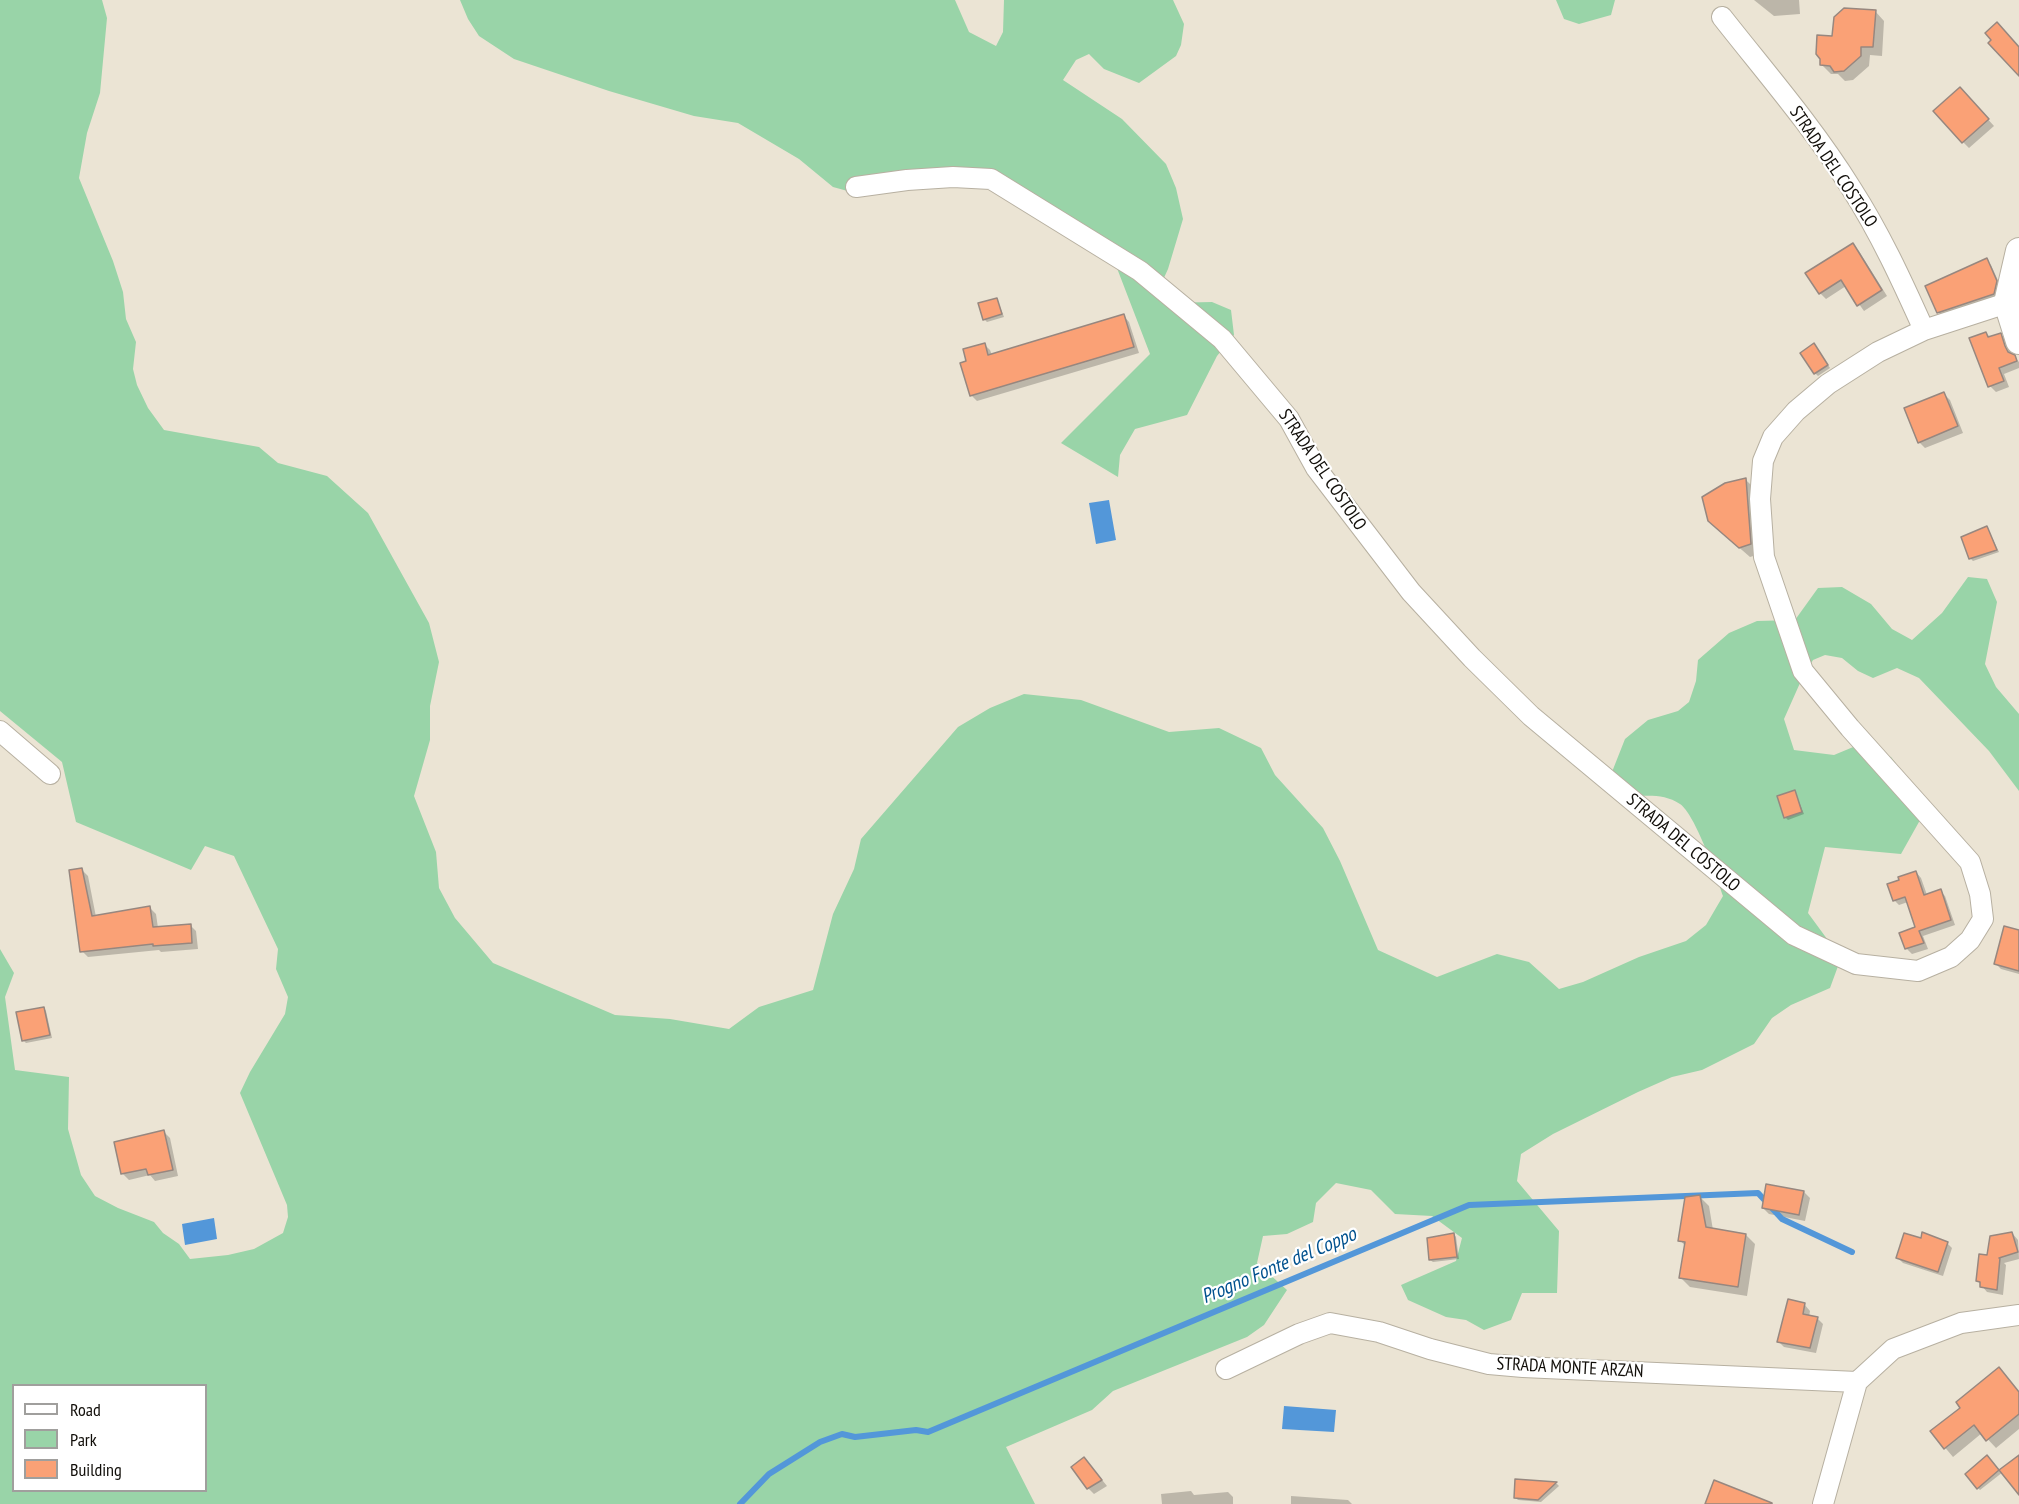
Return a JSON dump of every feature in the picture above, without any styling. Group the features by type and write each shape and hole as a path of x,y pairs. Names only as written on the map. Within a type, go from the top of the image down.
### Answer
{"street":[{"name":"STRADA DEL COSTOLO","path":"1722,17 1806,122 1851,188 1891,258 1924,330"},
{"name":"STRADA DEL COSTOLO","path":"856,187 953,177 992,179 1140,271 1222,339 1289,419 1316,468 1411,592 1472,658 1531,716 1794,935 1856,964 1918,971 1951,957 1970,940 1983,919 1980,894 1970,862 1850,728 1803,671 1764,557 1760,499 1763,461 1773,437 1796,411 1828,384 1878,352 1924,330 2007,303"},
{"path":"2019,250 2007,303 2019,341"},
{"path":"0,731 50,774"},
{"path":"1824,1504 1857,1382 1893,1349 1961,1323 2019,1315"},
{"name":"STRADA MONTE ARZAN","path":"1226,1369 1299,1334 1330,1323 1379,1332 1489,1364 1857,1382"}],"green space":[{"path":"0,0 102,0 107,18 100,93 87,133 79,178 113,261 123,292 126,319 136,342 133,369 137,385 148,408 164,430 259,447 278,463 327,476 368,513 429,623 439,662 430,706 430,740 414,796 436,852 439,888 455,918 493,963 615,1015 670,1019 729,1029 759,1007 813,990 833,914 854,869 861,839 958,727 990,708 1024,694 1081,700 1169,732 1219,728 1261,748 1275,775 1323,828 1340,861 1378,950 1437,977 1497,954 1529,962 1559,989 1583,982 1639,957 1686,941 1706,925 1723,896 1705,847 1686,810 1674,800 1667,798 1626,797 1610,777 1625,739 1648,720 1678,711 1689,702 1696,681 1698,660 1729,633 1757,621 1795,620 1818,588 1842,587 1871,604 1892,629 1912,640 1942,613 1968,577 1987,579 1997,602 1985,664 1996,687 2019,714 2019,791 1989,751 1919,678 1897,668 1873,678 1858,671 1842,658 1825,655 1813,660 1784,719 1794,750 1834,755 1858,745 1891,757 1905,776 1924,813 1901,854 1825,847 1808,913 1841,958 1830,988 1791,1005 1772,1018 1754,1044 1702,1070 1672,1077 1638,1092 1553,1134 1521,1154 1517,1181 1559,1231 1557,1293 1522,1293 1511,1320 1484,1330 1466,1320 1446,1317 1408,1300 1401,1285 1456,1261 1462,1238 1432,1216 1395,1214 1371,1190 1336,1183 1316,1203 1313,1222 1287,1234 1263,1236 1257,1263 1287,1290 1264,1325 1247,1337 1113,1391 1092,1410 1006,1447 1035,1504 0,1504 0,949 14,973 5,997 15,1070 69,1077 68,1129 81,1175 95,1196 154,1222 163,1233 179,1244 190,1259 228,1255 254,1249 283,1233 288,1217 287,1205 240,1093 285,1014 288,997 276,969 278,949 234,856 205,846 191,870 76,822 62,762 0,711"},
{"path":"460,0 955,0 969,32 996,46 1003,32 1004,0 1173,0 1184,24 1181,45 1176,56 1139,83 1104,69 1089,54 1076,60 1063,80 1122,119 1166,164 1176,188 1183,219 1168,269 1157,293 1167,303 1212,302 1231,310 1234,335 1217,356 1187,415 1135,429 1120,455 1118,477 1061,443 1150,354 1115,263 995,188 957,180 855,193 833,187 799,159 738,123 694,116 609,91 514,59 479,36"},
{"path":"1556,0 1615,0 1611,15 1579,24 1564,19"}],"water":[{"path":"1109,500 1116,540 1096,544 1089,503"},
{"path":"214,1218 217,1239 185,1245 182,1224"},
{"path":"1284,1406 1336,1410 1334,1432 1282,1429"}],"building":[{"path":"1844,8 1876,10 1873,47 1861,47 1861,56 1844,71 1834,72 1830,66 1820,65 1820,59 1816,54 1817,35 1832,36 1834,17"},
{"path":"1997,22 2019,47 2019,76 1988,43 1991,40 1985,33"},
{"path":"1960,87 1989,119 1962,143 1933,111"},
{"path":"1853,243 1882,290 1857,306 1841,280 1819,294 1805,273"},
{"path":"1987,258 1997,281 1994,294 1937,313 1925,286"},
{"path":"997,298 1002,314 983,320 978,303"},
{"path":"1124,314 1134,347 970,396 960,363 966,361 963,349 985,343 988,355"},
{"path":"1986,332 1988,337 2001,333 2008,352 2015,355 2017,361 1999,368 2004,381 1988,387 1969,338"},
{"path":"1814,343 1828,365 1814,374 1800,353"},
{"path":"1944,392 1958,426 1918,443 1904,408"},
{"path":"1746,478 1751,544 1739,548 1708,521 1702,497 1725,483"},
{"path":"1987,526 1997,550 1969,559 1961,537"},
{"path":"1795,790 1802,812 1784,818 1777,796"},
{"path":"82,868 92,916 150,906 153,927 191,924 192,943 153,946 153,944 80,952 69,870"},
{"path":"1916,871 1924,895 1941,889 1951,920 1919,931 1924,943 1905,949 1899,933 1915,927 1905,897 1893,901 1887,884 1899,880 1898,877"},
{"path":"2004,926 2019,930 2019,971 1994,964"},
{"path":"44,1007 50,1035 22,1041 16,1012"},
{"path":"164,1130 173,1170 148,1175 146,1169 121,1174 114,1142"},
{"path":"1766,1184 1804,1191 1799,1215 1762,1208"},
{"path":"1700,1195 1706,1227 1746,1234 1738,1287 1679,1278 1685,1242 1678,1241 1685,1197"},
{"path":"1922,1232 1948,1242 1938,1272 1896,1258 1904,1233 1921,1238"},
{"path":"2012,1232 2018,1252 1999,1258 1997,1290 1980,1287 1980,1282 1976,1281 1979,1254 1987,1255 1990,1236"},
{"path":"1454,1233 1457,1257 1429,1260 1427,1238"},
{"path":"1788,1299 1805,1303 1803,1314 1818,1317 1810,1348 1777,1342"},
{"path":"1999,1367 2019,1392 2019,1414 1986,1441 1974,1425 1944,1449 1930,1431 1960,1408 1956,1402"},
{"path":"1987,1455 1999,1470 1977,1489 1965,1474"},
{"path":"2019,1455 2019,1495 1999,1470"},
{"path":"1084,1457 1102,1480 1087,1489 1071,1467"},
{"path":"1515,1479 1557,1482 1538,1500 1514,1498"},
{"path":"1714,1480 1772,1503 1772,1504 1705,1504"}],"waterway":[{"name":"Progno Fonte del Coppo","path":"740,1504 769,1474 820,1442 842,1434 855,1437 916,1430 928,1432 1469,1205 1758,1193 1782,1219 1852,1252"}]}
